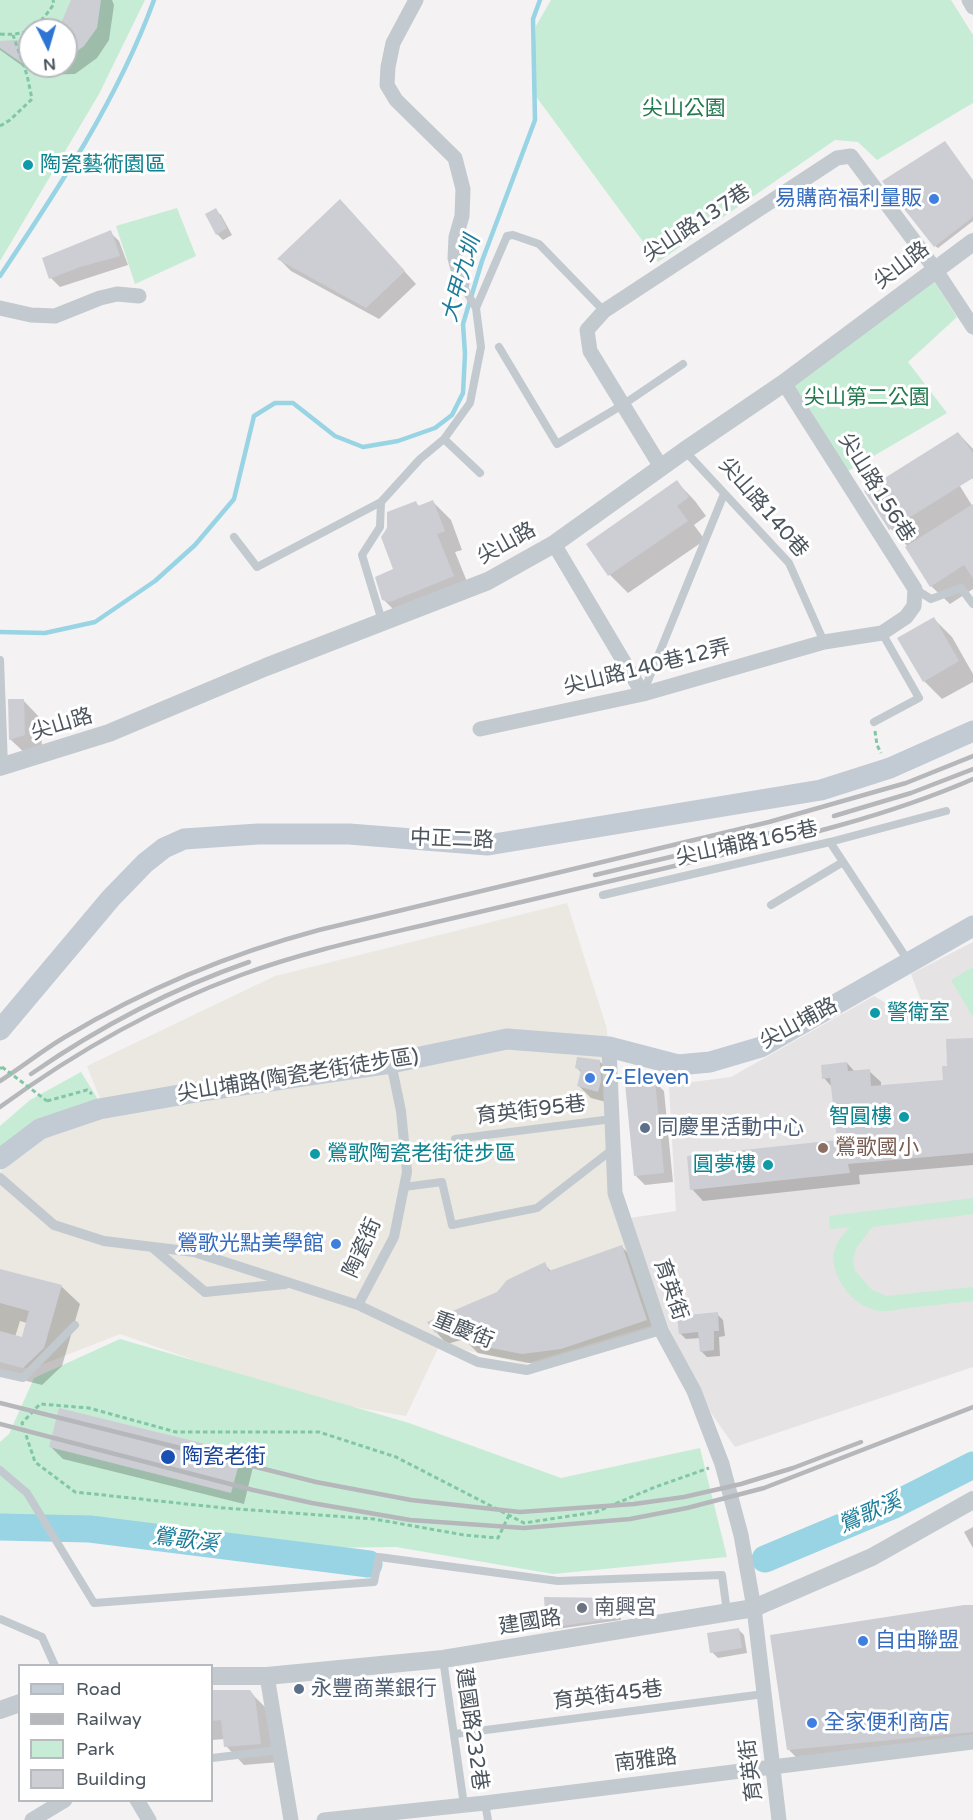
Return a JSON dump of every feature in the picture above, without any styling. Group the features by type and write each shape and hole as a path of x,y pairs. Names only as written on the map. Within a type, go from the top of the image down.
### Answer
{"main road":[{"name":"中正二路","path":"0,1030 111,898 145,862 164,848 184,839 258,834 350,834 488,845 821,790 890,768 973,731"},
{"name":"尖山埔路","path":"609,1047 678,1065 720,1059 761,1047 973,926"},
{"name":"尖山埔路(陶瓷老街徒步區)","path":"0,1159 40,1129 99,1109 208,1090 391,1063 507,1039 609,1047"}],"street":[{"path":"416,0 393,43 387,85 396,100 455,158 463,189 462,216 456,237 455,258 462,284"},
{"path":"969,0 973,6"},
{"name":"尖山路137巷","path":"661,467 590,351 587,330 604,311 837,158 851,156 935,269"},
{"name":"尖山路","path":"2,767 109,733 266,667 488,581 554,544 784,383 973,242"},
{"path":"935,269 973,327"},
{"path":"0,308 31,315 55,316 100,298 117,294 140,296"},
{"name":"尖山路156巷","path":"784,383 915,589"},
{"path":"554,544 643,694"},
{"path":"824,642 882,633 906,617 914,606 915,589"},
{"name":"尖山路140巷12弄","path":"480,729 643,694 824,642"},
{"name":"育英街","path":"609,1047 615,1193 661,1330 694,1391 722,1464 741,1535 754,1608 779,1820"},
{"name":"陶瓷街","path":"358,1305 394,1237 404,1187 406,1172 401,1111 391,1063"},
{"name":"重慶街","path":"0,1178 54,1224 104,1241 194,1252 358,1305 478,1362 527,1370 661,1330"},
{"name":"重慶街","path":"152,1247 205,1292 290,1284"},
{"name":"建國路","path":"213,1676 267,1676 443,1659 754,1608 872,1557 973,1500"},
{"path":"267,1676 291,1820"},
{"path":"0,1710 18,1704"},
{"name":"南雅路","path":"324,1820 485,1803 973,1742"},
{"path":"32,1820 62,1802"},
{"path":"138,1802 149,1820"}],"lane":[{"path":"475,305 507,236 513,235 539,244 604,311"},
{"path":"234,537 257,567 381,502 420,459 444,439 470,403 481,347 475,305 462,284"},
{"path":"500,347 557,444 624,404 682,364"},
{"path":"444,439 480,473"},
{"name":"尖山路140巷","path":"684,451 789,562 824,642"},
{"path":"643,694 724,494"},
{"path":"381,502 380,527 362,555 382,622"},
{"path":"915,589 931,598 961,588 973,604"},
{"path":"874,722 919,698 882,633"},
{"path":"0,660 2,767"},
{"path":"830,842 946,811"},
{"name":"尖山埔路165巷","path":"603,895 830,842 909,963"},
{"path":"771,905 843,862"},
{"name":"育英街95巷","path":"455,1139 612,1119"},
{"path":"404,1187 442,1182 452,1225 537,1208 613,1148"},
{"path":"0,1373 23,1378 75,1325"},
{"path":"0,1470 27,1493 94,1603 374,1582 379,1557 558,1581 722,1575 727,1613"},
{"path":"0,1619 42,1637 55,1664"},
{"name":"建國路232巷","path":"443,1659 464,1804"},
{"name":"育英街45巷","path":"455,1734 764,1694"},
{"path":"213,1758 279,1750"},
{"path":"485,1803 488,1820"}],"path":[{"path":"0,34 13,34 38,27 54,4 53,0"},
{"path":"0,126 10,120 32,99 27,75 13,34"},
{"path":"0,1068 2,1067 47,1101 87,1090"},
{"path":"509,1515 498,1538 464,1535 374,1519 224,1508 75,1492 35,1462 22,1423 40,1404 89,1408 176,1432 319,1432 396,1457 509,1515 524,1523 596,1512 655,1487 722,1464"}],"shaded area":[{"name":"鶯歌陶瓷老街徒步區","path":"567,903 607,1029 609,1194 653,1325 525,1364 440,1344 406,1416 302,1398 120,1334 31,1369 0,1362 0,1172 44,1136 107,1116 87,1066 275,976"},
{"name":"鶯歌國小","path":"973,942 973,1367 735,1447 711,1413 668,1326 630,1218 676,1211 669,1085 731,1077 874,996 889,1005 920,998 911,974"}],"green space":[{"name":"陶瓷藝術園區","path":"0,0 145,0 99,94 0,261"},
{"name":"尖山公園","path":"551,0 951,0 973,35 973,103 877,160 858,142 835,140 658,262 532,91 536,26"},
{"path":"177,208 196,256 135,284 116,226"},
{"name":"尖山第二公園","path":"933,280 957,317 908,362 947,413 848,471 791,385"},
{"path":"973,967 973,1017 951,980"},
{"path":"81,1072 99,1101 0,1153 0,1126 30,1100"},
{"path":"973,1198 973,1214 872,1227 857,1247 853,1258 855,1271 872,1290 887,1296 973,1287 973,1301 880,1311 865,1306 847,1292 836,1272 834,1253 841,1237 850,1227 830,1229 829,1216"},
{"path":"120,1339 409,1423 561,1478 700,1448 727,1557 553,1574 396,1547 317,1548 62,1519 0,1518 0,1442 9,1434 34,1378"}],"building":[{"path":"71,0 101,0 97,28 78,50 78,18 63,18"},
{"path":"18,40 18,60 0,48 0,41"},
{"name":"易購商福利量販","path":"945,141 973,180 973,217 934,247 882,181"},
{"path":"340,199 405,271 366,308 277,259"},
{"path":"216,208 227,228 216,235 205,214"},
{"path":"111,230 120,256 80,267 49,279 42,258"},
{"path":"958,432 973,453 973,478 889,530 864,491"},
{"path":"677,480 689,497 677,506 688,521 608,576 586,544"},
{"path":"433,500 445,531 437,534 454,576 390,602 382,600 375,577 393,569 381,537 387,528 387,512 416,501 418,506"},
{"path":"973,504 973,578 964,565 930,587 905,547"},
{"path":"934,617 959,661 923,682 897,638"},
{"path":"8,699 24,699 25,735 9,740"},
{"name":"智圓樓","path":"973,1038 973,1153 848,1164 850,1173 690,1190 687,1156 837,1140 830,1078 822,1079 821,1065 847,1062 848,1071 870,1069 871,1086 943,1080 942,1066 947,1066 946,1039"},
{"name":"7-Eleven","path":"577,1057 600,1060 601,1081 598,1092 577,1086 581,1070 575,1068"},
{"name":"同慶里活動中心","path":"655,1081 664,1173 634,1176 625,1083"},
{"path":"622,1245 647,1320 561,1349 522,1354 465,1343 468,1325 435,1333 427,1322 497,1292 507,1280 545,1262 549,1271"},
{"path":"0,1269 62,1285 44,1348 23,1368 0,1362 0,1331 22,1337 29,1311 0,1303"},
{"path":"718,1312 719,1331 714,1331 714,1350 700,1352 698,1332 679,1334 677,1316"},
{"path":"59,1408 242,1453 231,1493 49,1447"},
{"name":"南興宮","path":"544,1597 617,1598 619,1618 546,1628"},
{"path":"973,1605 973,1732 787,1750 770,1635"},
{"path":"739,1628 742,1648 710,1653 707,1633"},
{"path":"213,1690 250,1690 255,1697 261,1744 224,1747 221,1720 213,1721"}],"waterway":[{"path":"0,276 65,177 105,108 123,73 154,0"},
{"name":"大甲九圳","path":"0,632 45,633 95,622 155,581 195,545 234,499 254,416 275,403 293,403 335,436 363,447 398,441 435,428 452,415 463,393 465,354 463,324 482,261 535,120 533,19 540,0"},
{"name":"鶯歌溪","path":"765,1559 894,1505 973,1465"},
{"name":"鶯歌溪","path":"0,1527 90,1529 369,1564"}],"railway":[{"path":"0,1081 57,1042 126,1003 188,975 253,950 319,930 769,822 906,783 973,756"},
{"path":"834,816 911,793 973,769"},
{"path":"0,1107 86,1050 146,1017 209,988 266,966 365,939 807,834 875,815 973,779"},
{"path":"595,875 779,831"},
{"path":"31,1074 83,1040 136,1010 192,984 249,962"},
{"path":"0,1403 316,1482 411,1500 520,1512 634,1504 684,1497 741,1484 793,1468 861,1442"},
{"path":"0,1424 253,1490 312,1503 410,1520 524,1528 630,1519 687,1508 764,1488 973,1407"}],"place":[{"name":"陶瓷藝術園區","path":"28,165"},
{"name":"易購商福利量販","path":"934,199"},
{"name":"警衛室","path":"875,1013"},
{"name":"7-Eleven","path":"590,1078"},
{"name":"智圓樓","path":"904,1117"},
{"name":"同慶里活動中心","path":"645,1128"},
{"name":"鶯歌國小","path":"823,1148"},
{"name":"鶯歌陶瓷老街徒步區","path":"315,1154"},
{"name":"圓夢樓","path":"768,1165"},
{"name":"鶯歌光點美學館","path":"336,1244"},
{"name":"陶瓷老街","path":"168,1457"},
{"name":"南興宮","path":"582,1608"},
{"name":"自由聯盟","path":"863,1641"},
{"name":"永豐商業銀行","path":"299,1689"},
{"name":"全家便利商店","path":"812,1723"}]}
